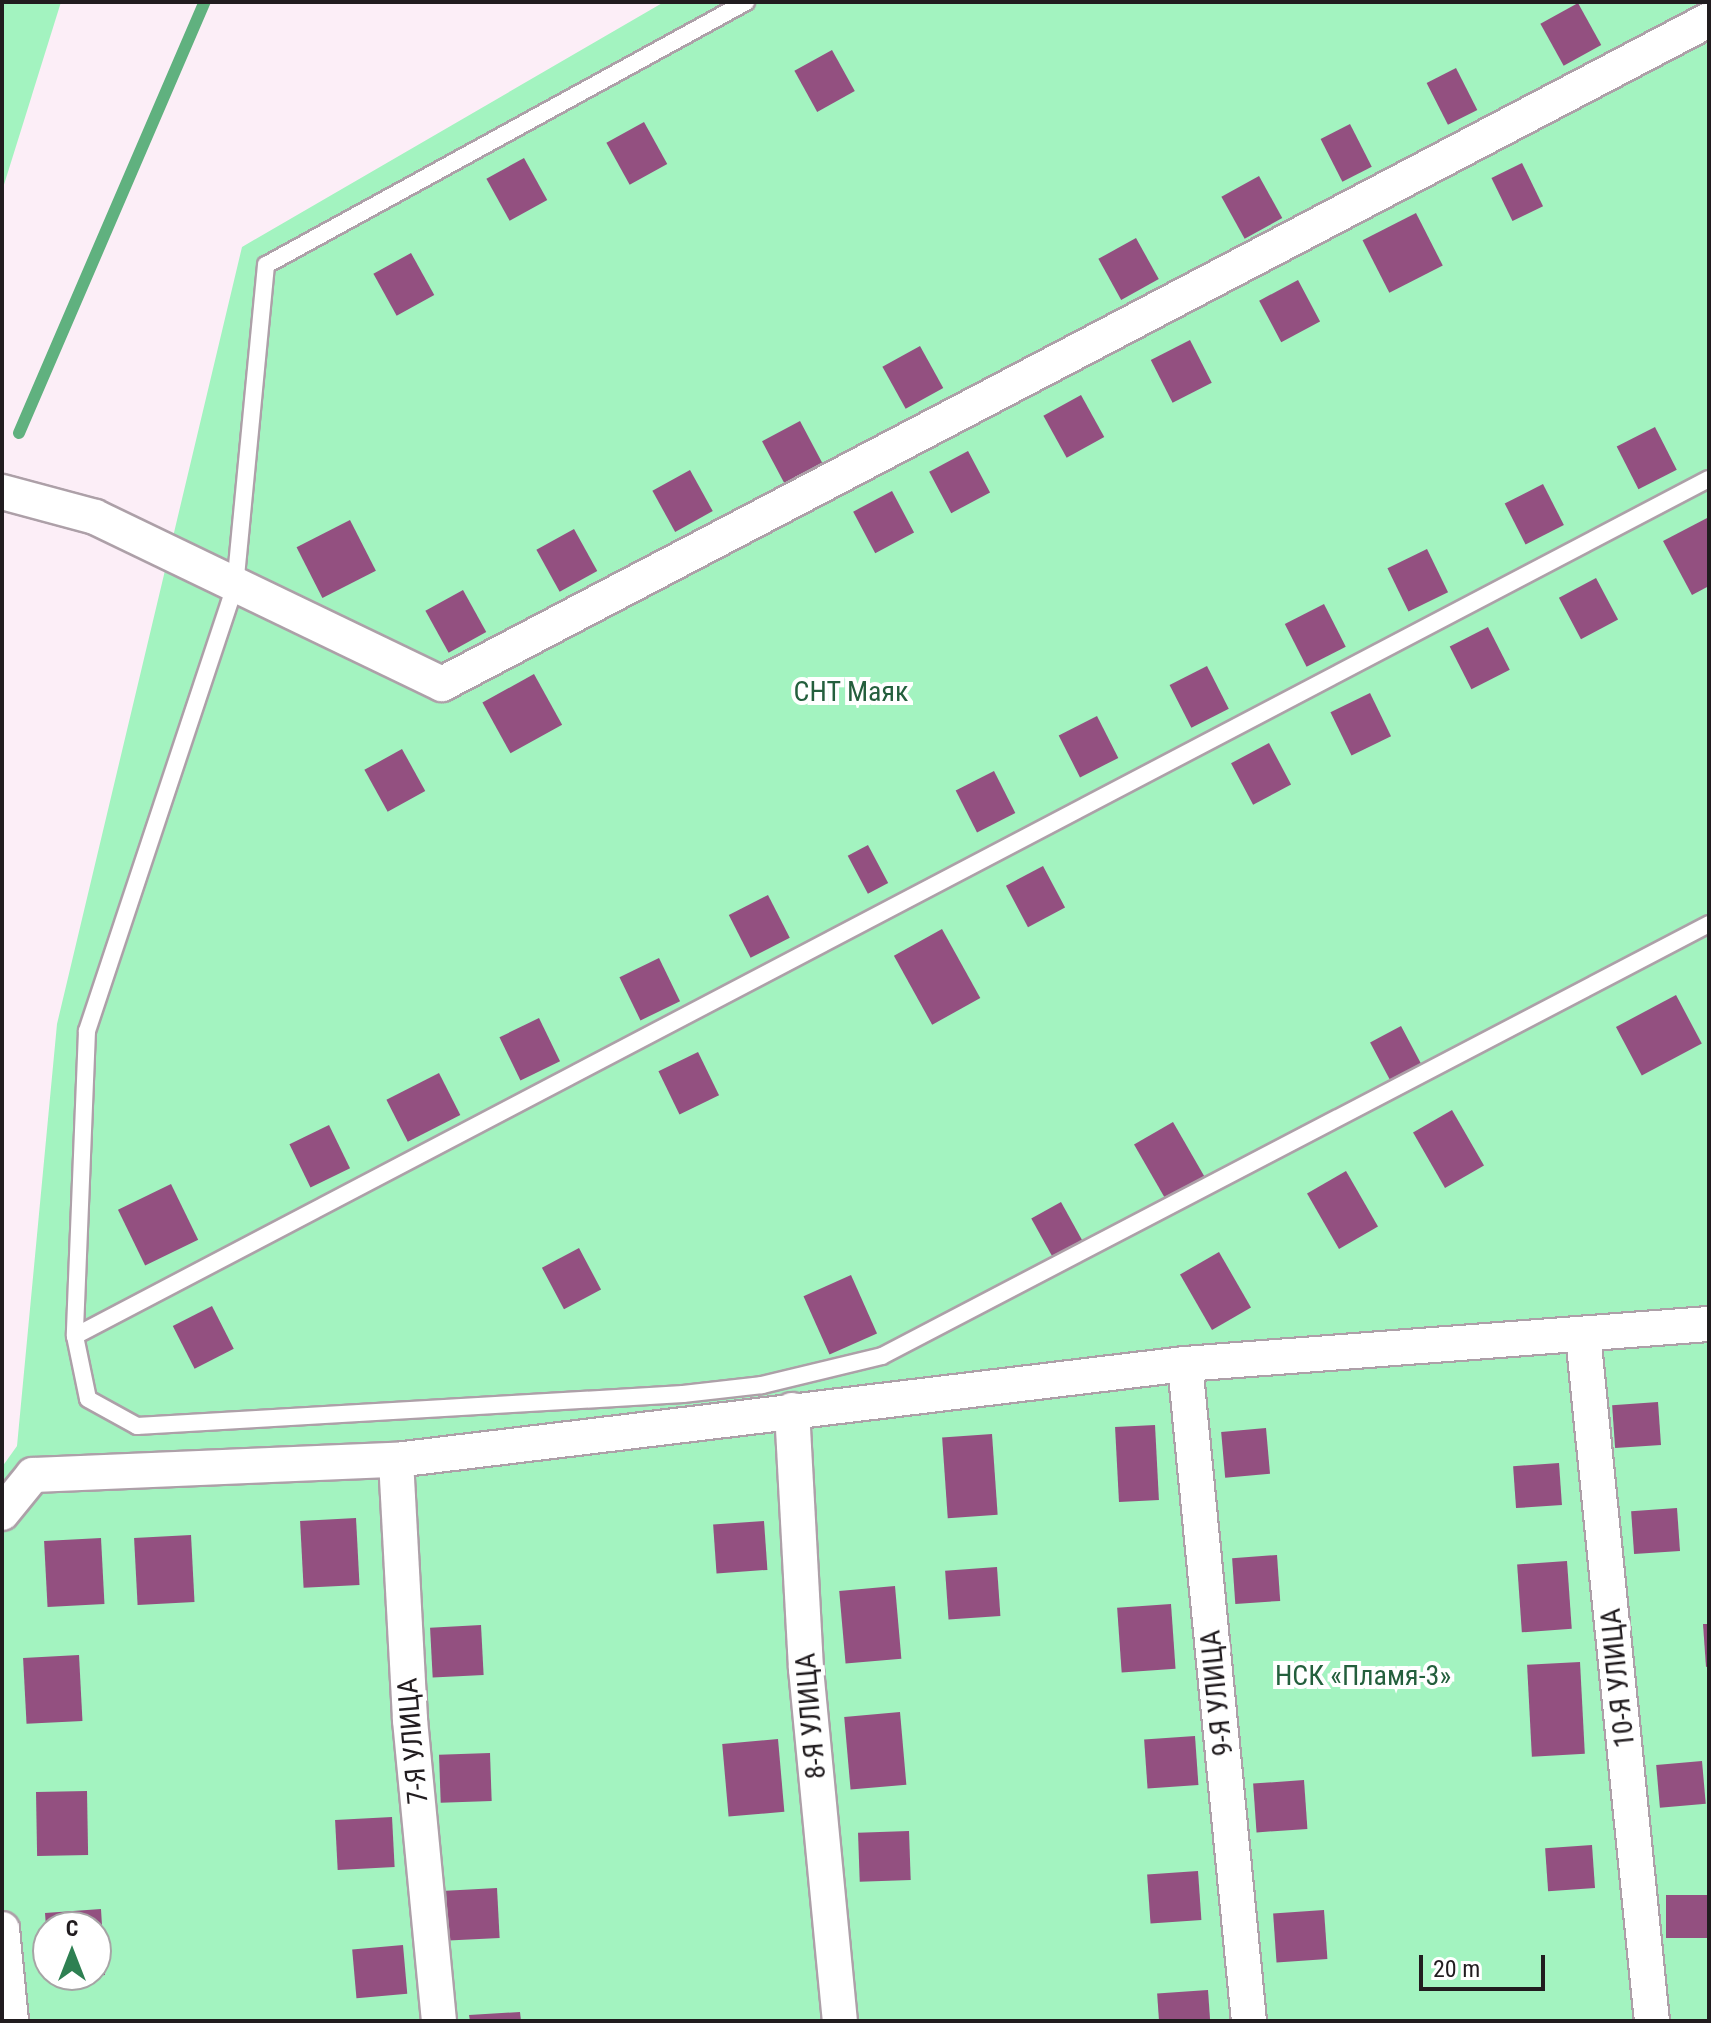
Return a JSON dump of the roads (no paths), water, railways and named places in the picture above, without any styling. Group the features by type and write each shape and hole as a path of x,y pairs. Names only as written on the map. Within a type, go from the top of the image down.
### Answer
{"street":[{"path":"2,492 95,517 442,684 1709,20"},
{"path":"2,1513 33,1475 396,1460 1185,1364 1709,1324"},
{"name":"10-Я УЛИЦА","path":"1583,1335 1652,2021"},
{"name":"9-Я УЛИЦА","path":"1185,1364 1249,2021"},
{"name":"8-Я УЛИЦА","path":"792,1410 806,1669 840,2021"},
{"name":"7-Я УЛИЦА","path":"396,1460 410,1720 439,2021"},
{"path":"2,1929 11,2021"}],"lane":[{"path":"746,2 266,265 235,586 87,1031 75,1336 88,1399 137,1426 683,1394 762,1385 882,1356 1709,924"},
{"path":"75,1336 1709,479"}],"waterway":[{"path":"19,433 205,2"}],"park label":[{"name":"СНТ Маяк","path":"851,692"},
{"name":"НСК «Пламя-3»","path":"1363,1676"}]}
